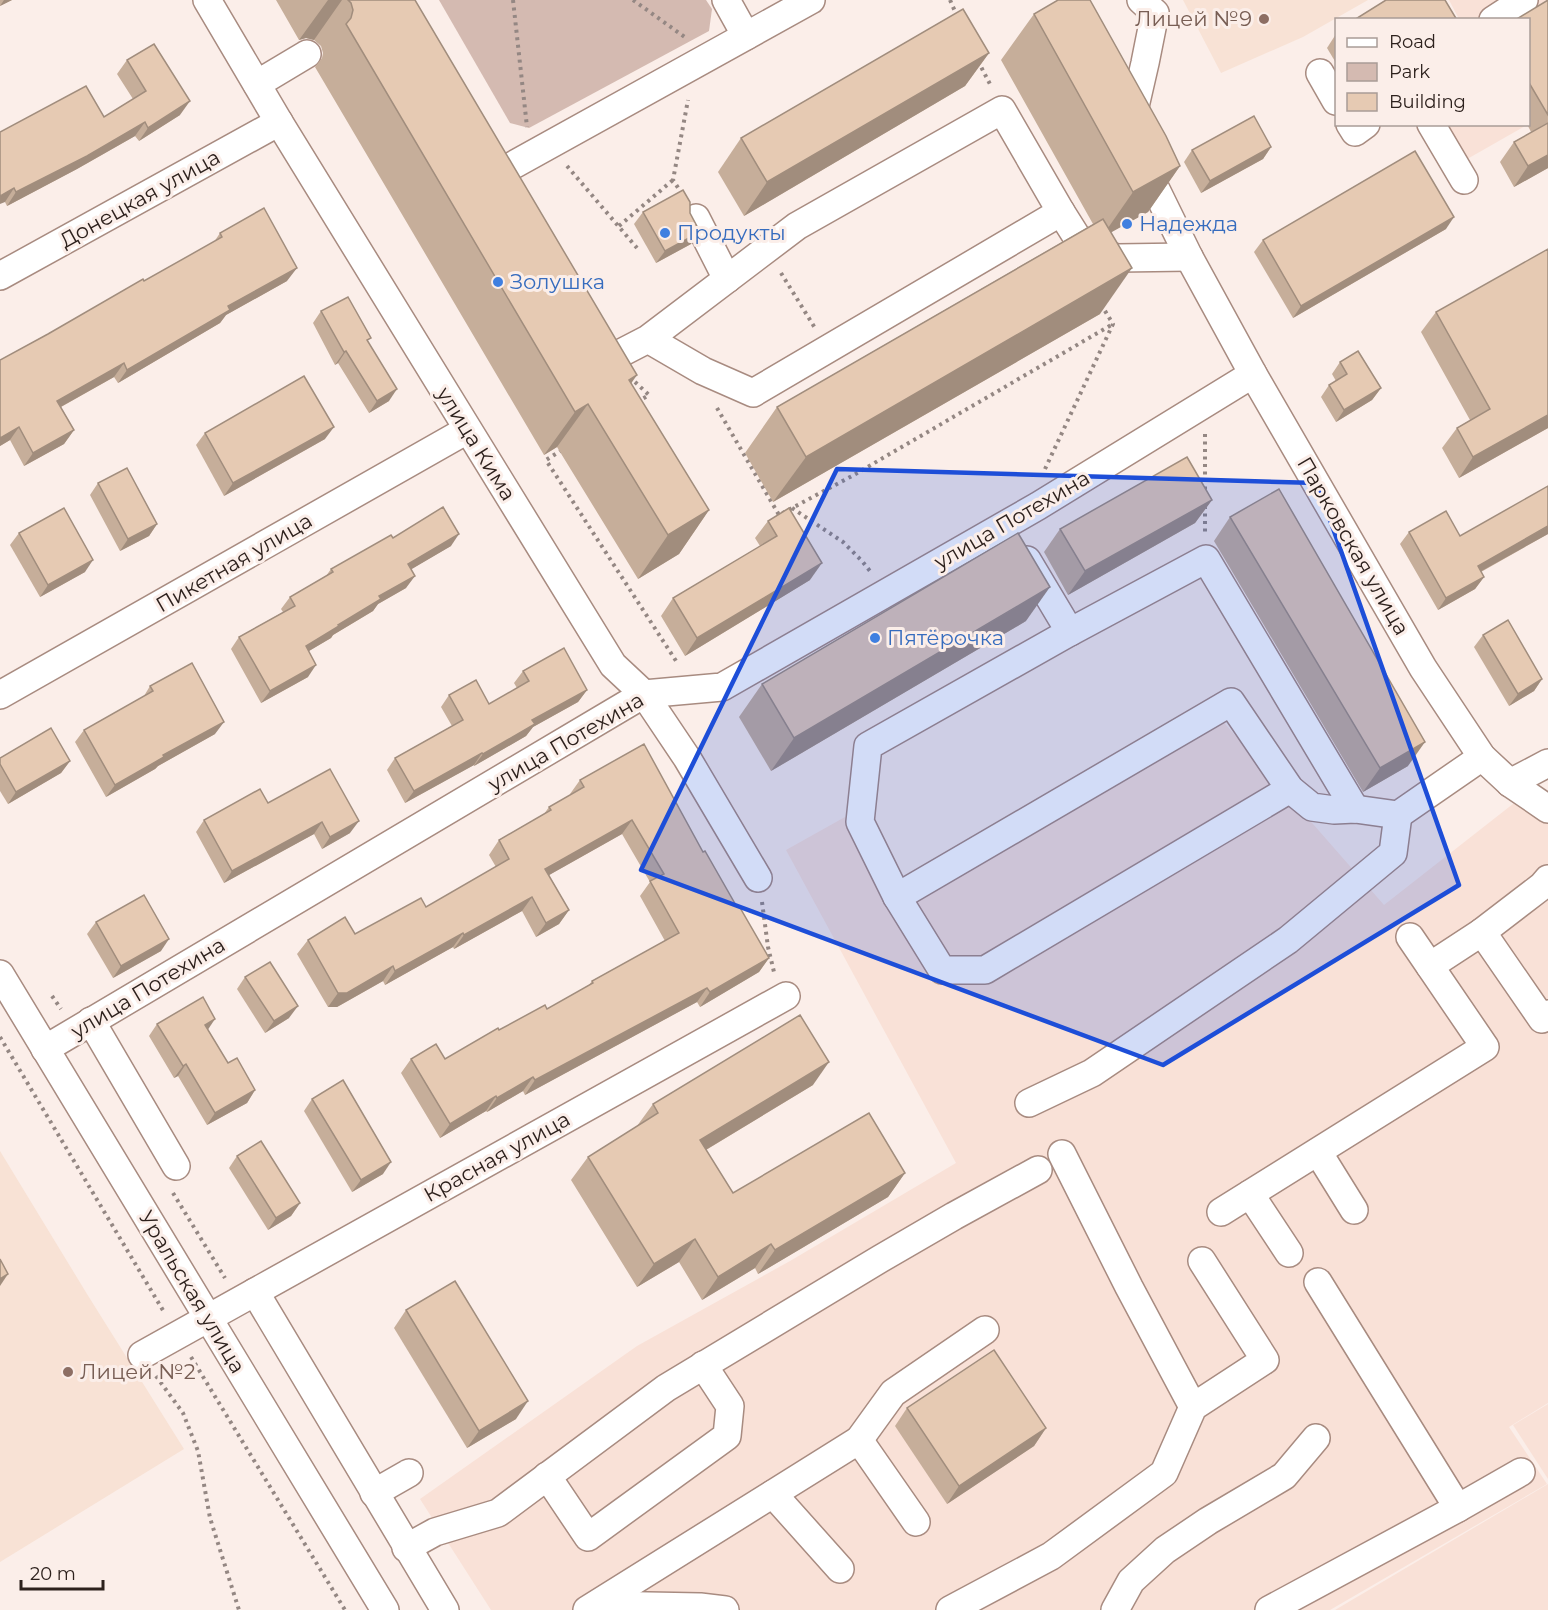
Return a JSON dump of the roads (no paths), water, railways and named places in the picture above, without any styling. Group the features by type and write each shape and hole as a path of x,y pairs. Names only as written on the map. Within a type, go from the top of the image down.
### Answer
{"street":[{"name":"улица Кима","path":"207,0 467,430 613,665 644,694 687,758 759,878"},
{"path":"726,0 747,36"},
{"path":"521,161 811,0"},
{"name":"Парковская улица","path":"1141,0 1155,13 1129,133 1161,203 1253,374 1423,668 1482,757 1510,783 1548,809"},
{"path":"1496,18 1524,0"},
{"path":"257,84 308,54"},
{"path":"1320,73 1335,99"},
{"path":"632,394 613,344 648,339 797,226 1002,110 1085,250 1118,258 1189,257"},
{"name":"Донецкая улица","path":"0,276 279,122"},
{"path":"1351,126 1355,132 1363,126"},
{"path":"1432,126 1464,180"},
{"path":"648,339 703,371 753,393 1061,212"},
{"path":"696,218 727,279"},
{"name":"улица Потехина","path":"45,1049 644,694 722,687 1038,506 1253,374"},
{"name":"Пикетная улица","path":"0,695 467,430"},
{"path":"1003,526 1036,573 1070,632"},
{"path":"1290,789 985,970 942,970 897,897 860,822 868,746 1070,632 1206,559 1355,809"},
{"path":"897,897 1231,702 1290,789 1312,807 1334,810 1355,809 1398,815 1482,757"},
{"path":"1510,783 1548,763"},
{"path":"1029,1103 1092,1072 1288,940 1393,854 1398,815"},
{"path":"1430,966 1482,932 1548,879"},
{"path":"1482,932 1546,1020"},
{"path":"1221,1212 1485,1047 1410,937"},
{"name":"Уральская улица","path":"0,974 385,1610"},
{"name":"Красная улица","path":"142,1355 255,1292 780,985"},
{"path":"91,1021 176,1166"},
{"path":"1318,1152 1354,1210"},
{"path":"1062,1154 1193,1407"},
{"path":"406,1548 435,1532 498,1513 666,1388 926,1232 1038,1170"},
{"path":"1250,1194 1289,1253"},
{"path":"950,1610 1051,1556 1164,1473 1193,1407 1265,1360 1202,1261"},
{"path":"1318,1282 1458,1508"},
{"path":"255,1292 445,1610"},
{"path":"592,1607 859,1440 893,1393 985,1330"},
{"path":"547,1476 588,1537 727,1436 730,1406 703,1365"},
{"path":"1115,1610 1131,1581 1165,1550 1208,1521 1284,1476 1316,1438"},
{"path":"859,1440 916,1522"},
{"path":"1269,1610 1521,1472"},
{"path":"374,1493 409,1473"},
{"path":"773,1494 840,1569"},
{"path":"592,1607 700,1607 725,1610"}],"place":[{"name":"Лицей №9","path":"1264,19"},
{"name":"Надежда","path":"1127,224"},
{"name":"Продукты","path":"665,233"},
{"name":"Золушка","path":"498,282"},
{"name":"Пятёрочка","path":"875,638"},
{"name":"Лицей №2","path":"68,1372"}]}
